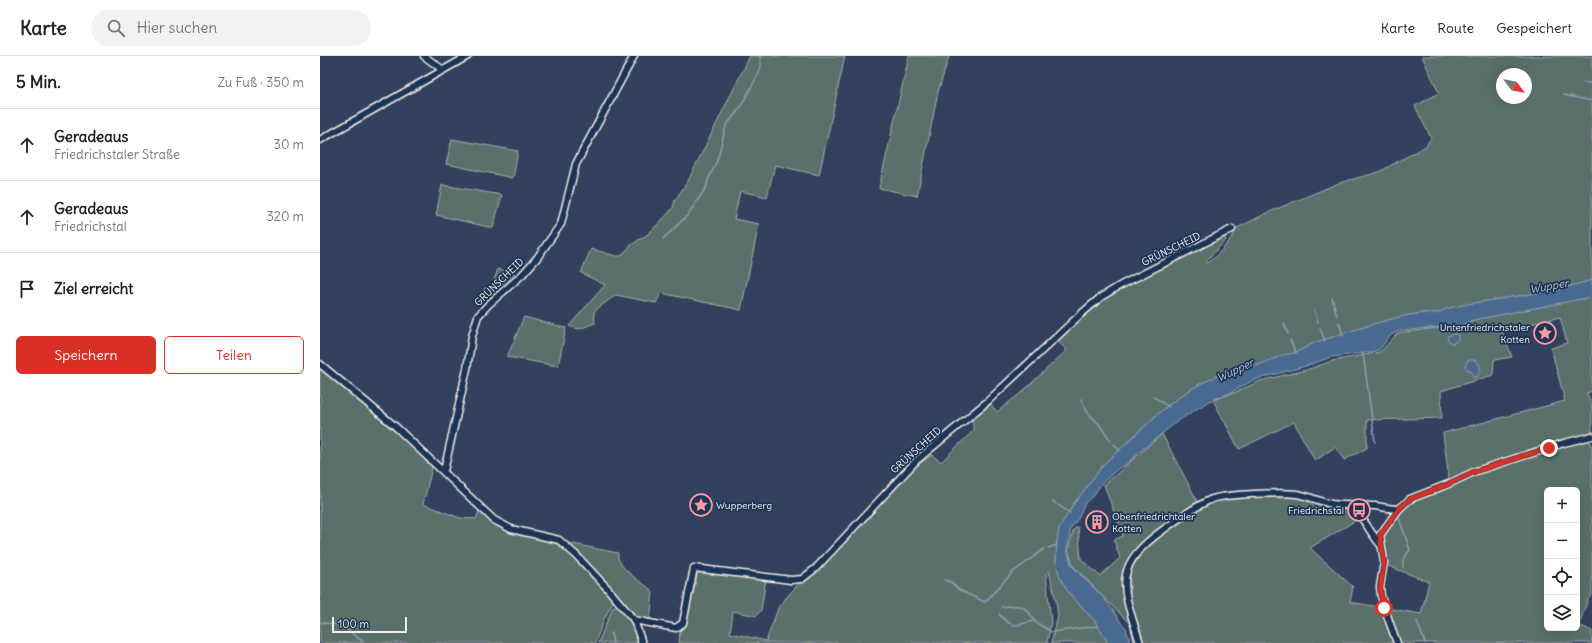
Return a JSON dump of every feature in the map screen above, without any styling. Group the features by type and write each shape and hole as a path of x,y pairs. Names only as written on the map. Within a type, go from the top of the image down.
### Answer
{"street":[{"path":"424,56 443,70"},
{"path":"320,140 468,56"},
{"name":"GRÜNSCHEID","path":"444,471 464,384 473,332 478,316 488,305 522,275 537,258 561,224 576,164 634,56"},
{"name":"GRÜNSCHEID","path":"634,620 676,628 683,623 694,568 790,580 802,579 816,568 917,460 988,401 1101,297 1121,285 1232,229"},
{"path":"320,364 396,427 494,520 510,529 559,540 582,561 634,620 642,643"},
{"path":"1397,643 1384,608 1380,591 1384,562 1380,544 1380,533 1399,509 1410,499 1469,474 1564,443 1592,436"},
{"path":"1140,643 1126,591 1125,580 1128,567 1137,552 1147,541 1183,516 1214,498 1291,494 1332,504 1349,506 1375,506 1399,509"},
{"path":"1349,506 1360,515 1371,534 1380,544"}],"green space":[{"path":"750,56 845,56 819,175 775,165 767,197 740,191 734,219 759,224 741,310 661,293 656,303 616,295 594,311 595,323 579,329 569,326 605,285 581,273 591,249 621,256 631,245 648,234 673,208 675,200 688,181"},
{"path":"909,56 949,56 938,92 917,196 879,188"},
{"path":"1422,56 1592,56 1592,280 1557,290 1462,305 1446,309 1438,313 1422,313 1404,316 1373,324 1314,343 1295,353 1283,355 1256,366 1217,376 1182,395 1161,411 1104,464 1073,505 1059,528 1056,563 1069,593 1095,621 1108,643 1051,643 1058,616 1049,571 1046,574 1051,622 1047,643 679,643 680,631 687,623 685,621 694,574 698,570 766,579 761,610 756,616 733,611 730,633 766,641 779,606 801,581 813,575 908,472 932,455 941,462 974,430 971,416 990,403 997,412 1022,392 1067,350 1056,340 1102,298 1224,236 1226,240 1206,261 1208,263 1218,254 1233,236 1237,228 1267,213 1339,183 1379,172 1426,146 1431,138 1415,106 1439,93"},
{"path":"452,139 518,151 513,178 446,164"},
{"path":"442,185 502,195 493,228 436,215"},
{"path":"498,269 518,275 486,303"},
{"path":"1592,297 1592,391 1587,393 1592,406 1592,433 1520,454 1449,480 1443,433 1565,401 1551,348 1567,343 1560,317 1502,331 1512,357 1494,360 1493,375 1441,391 1442,418 1367,420 1367,448 1344,460 1335,447 1315,461 1294,422 1239,449 1213,400 1236,392 1260,381 1306,370 1332,361 1380,352 1398,333 1462,325 1473,320"},
{"path":"524,317 566,328 558,366 507,357"},
{"path":"320,367 433,464 423,504 460,518 476,519 480,509 509,531 557,544 572,555 613,599 595,643 320,643"},
{"path":"1162,434 1201,508 1216,500 1251,497 1298,497 1336,508 1351,510 1358,519 1310,548 1353,587 1350,602 1421,614 1429,582 1386,565 1384,536 1396,517 1413,501 1438,491 1461,479 1565,445 1589,440 1592,448 1592,595 1588,599 1580,622 1580,487 1544,487 1544,631 1580,631 1580,625 1592,631 1592,643 1134,643 1130,624 1073,566 1068,549 1074,529 1078,527 1081,559 1100,576 1120,558 1114,540 1123,536 1104,485"},
{"path":"567,544 618,553 618,558 625,569 637,580 653,591 650,622 636,619 577,552"},
{"path":"618,605 631,622 638,643 598,643 613,607"}],"water":[{"path":"1592,280 1592,297 1473,320 1462,325 1398,331 1390,336 1379,350 1331,357 1306,366 1254,380 1232,392 1209,401 1178,421 1103,482 1093,496 1085,503 1078,519 1071,528 1067,550 1072,566 1100,594 1113,610 1126,628 1130,643 1108,643 1095,621 1069,593 1060,578 1056,563 1059,528 1073,505 1104,464 1161,411 1198,385 1217,376 1256,366 1283,355 1295,353 1314,343 1373,324 1404,316 1422,313 1438,313 1446,309 1462,305 1557,290"},
{"path":"1455,334 1458,335 1458,340 1452,344 1447,339 1448,336"},
{"path":"1468,360 1475,360 1480,366 1480,372 1475,378 1473,378 1472,372 1465,366"}],"waterway":[{"path":"663,239 688,215 707,186 708,180 717,161 726,126 740,108 759,73 761,65 760,56"},
{"path":"1584,83 1592,83"},
{"path":"1564,95 1592,101"},
{"path":"1332,298 1337,316"},
{"path":"1314,310 1318,322"},
{"path":"1339,322 1343,336"},
{"path":"1284,323 1288,334"},
{"path":"1320,328 1325,341"},
{"path":"1290,340 1296,353"},
{"path":"1363,353 1375,442"},
{"path":"1154,397 1169,407"},
{"path":"1081,399 1088,413 1099,424 1111,441"},
{"path":"1114,444 1120,451"},
{"path":"1053,501 1056,504"},
{"path":"1058,505 1070,513"},
{"path":"1399,518 1410,550 1403,559 1403,567"},
{"path":"1048,548 1057,545"},
{"path":"944,580 951,582 959,590 985,602 1012,573 1044,549"},
{"path":"1001,607 1021,606 1031,614 1034,620"},
{"path":"999,614 1011,624 1019,625 1034,621 1051,632 1098,626"},
{"path":"1417,621 1425,643"},
{"path":"320,622 342,626 366,643"},
{"path":"611,633 613,643"}],"place":[{"name":"Untenfriedrichstaler Kotten","path":"1545,333"},
{"name":"Wupperberg","path":"701,505"},
{"name":"Friedrichstal","path":"1359,510"},
{"name":"Obenfriedrichtaler Kotten","path":"1097,522"}],"route":[{"path":"1384,608 1380,591 1384,562 1380,544 1380,535 1399,509 1407,501 1469,474 1549,448"}],"water label":[{"name":"Wupper","path":"1549,286"},
{"name":"Wupper","path":"1235,370"}]}
